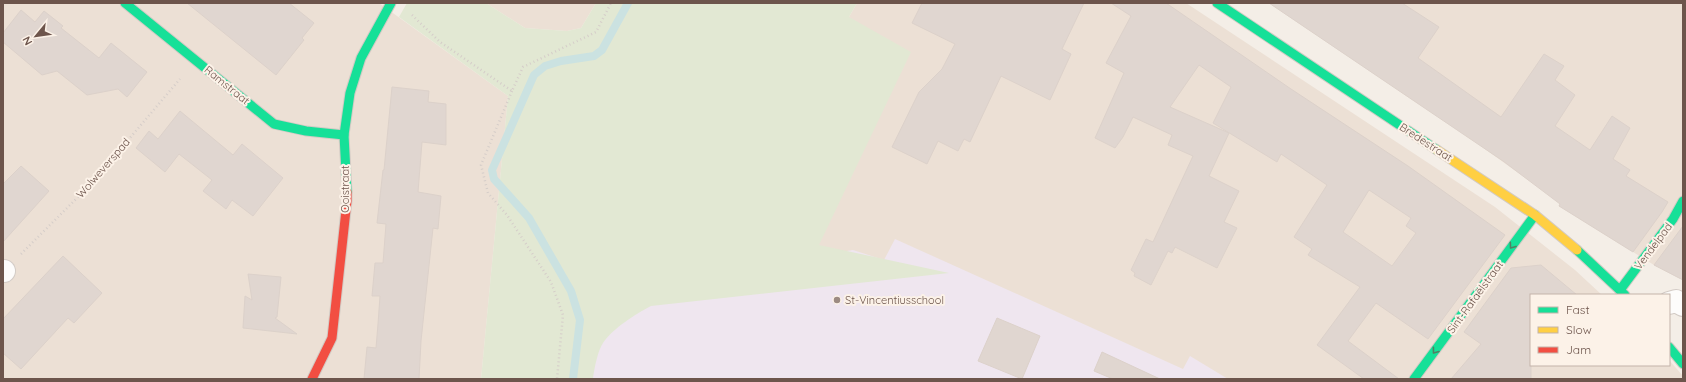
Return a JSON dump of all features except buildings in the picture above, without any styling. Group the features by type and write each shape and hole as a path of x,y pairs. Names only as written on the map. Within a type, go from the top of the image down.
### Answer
{"street":[{"name":"Ramstraat","path":"124,3 274,124 306,131 344,135"},
{"name":"Ooistraat","path":"312,379 332,338 347,201 344,135 350,93 361,58 391,3"},
{"name":"Bredestraat","path":"1217,3 1535,215 1588,260 1622,292"},
{"name":"Vendelpad","path":"1622,292 1673,219 1683,201"},
{"name":"Sint-Rafaëlstraat","path":"1414,379 1535,215"},
{"path":"1670,303 1676,301 1683,305"},
{"path":"1670,348 1683,364"}],"path":[{"path":"557,379 563,315 551,282 508,215 488,193 481,165 523,67 596,32 611,3"},
{"path":"407,11 440,42 512,91"},
{"name":"Wolweverspad","path":"4,271 89,186 196,60"}],"shaded area":[{"path":"3,3 379,3 508,96 481,379 3,379"},
{"path":"486,3 596,3 581,28 567,31 525,28"},
{"path":"857,3 1186,3 1495,207 1575,270 1601,294 1530,294 1530,366 1670,366 1670,361 1683,376 1683,379 583,379 849,17"},
{"path":"1269,3 1683,3 1683,280 1654,265 1559,206 1560,203 1478,144"},
{"name":"St-Vincentiusschool","path":"895,239 1183,369 1190,356 1228,379 583,379 590,318 762,265 853,250 884,260"}],"green space":[{"path":"407,3 486,3 525,28 567,31 581,28 596,3 857,3 849,17 911,52 819,245 949,273 651,306 625,322 607,337 599,350 593,379 481,379 508,96 399,17"}],"waterway":[{"path":"573,379 580,320 571,291 529,218 494,179 492,170 534,75 545,66 561,61 594,56 602,50 628,3"}],"traffic: fast":[{"path":"125,3 274,124 306,131 344,135"},
{"path":"347,192 344,135 350,93 361,58 391,3"},
{"path":"1217,3 1437,150"},
{"path":"1620,290 1673,219 1683,201"},
{"path":"1414,379 1535,215"},
{"path":"1577,250 1624,294"},
{"path":"1670,348 1683,364"}],"traffic: slow":[{"path":"1437,150 1535,215 1577,250"}],"traffic: jam":[{"path":"312,379 332,338 347,192"}],"place":[{"name":"St-Vincentiusschool","path":"837,300"}]}
